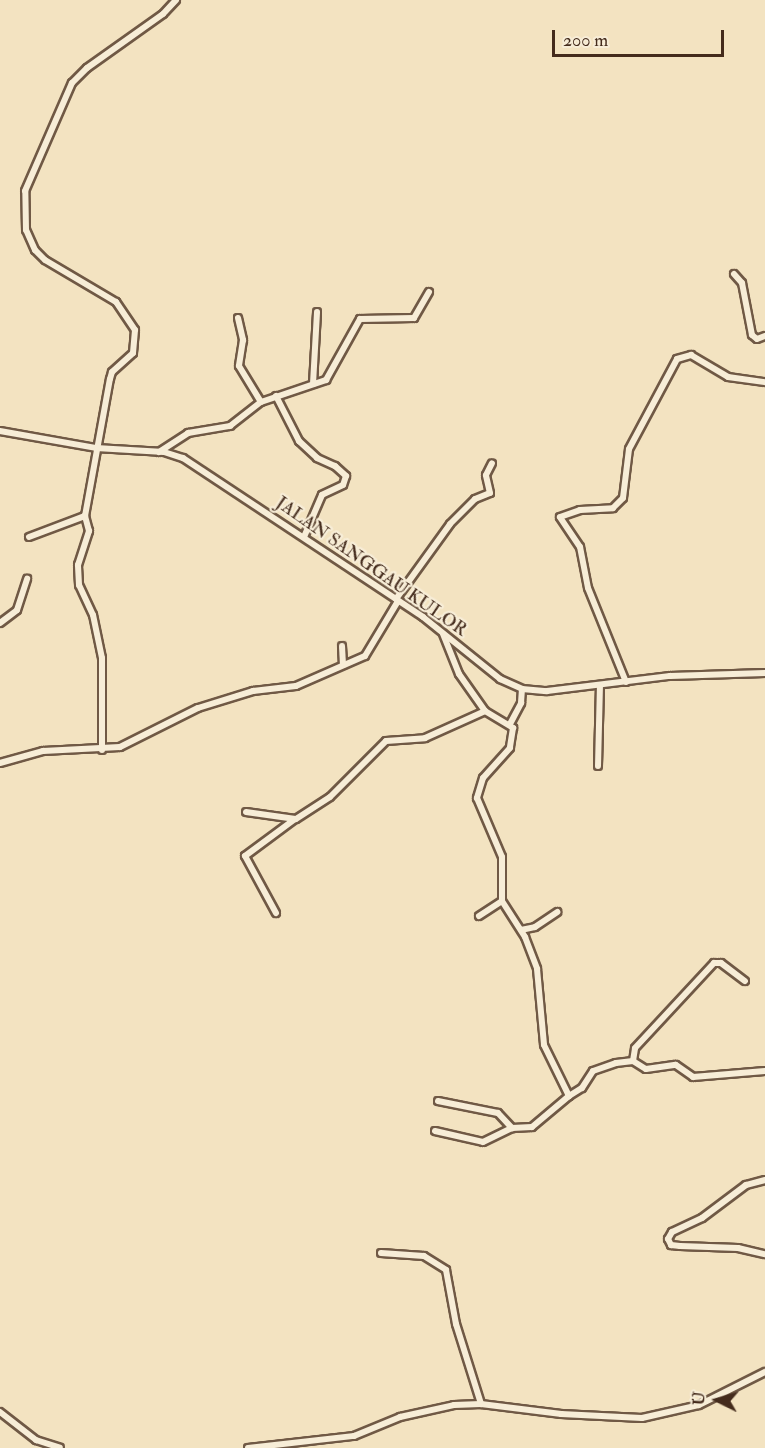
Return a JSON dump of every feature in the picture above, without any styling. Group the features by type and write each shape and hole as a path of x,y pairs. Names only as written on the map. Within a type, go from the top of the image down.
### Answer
{"street":[{"path":"102,750 102,658 93,615 78,578 89,531 85,516 91,499 96,448 112,372 131,358 135,330 116,302 45,260 35,249 26,230 25,191 72,83 87,68 163,14 176,0"},
{"path":"734,274 742,283 752,335 757,339 765,336"},
{"path":"159,452 188,433 230,426 261,402 313,384 331,375 360,319 414,318 429,292"},
{"path":"313,384 317,312"},
{"path":"238,318 243,340 239,366 261,402"},
{"path":"626,682 588,588 580,547 560,517 580,510 613,508 623,498 629,449 677,359 691,355 728,377 765,382"},
{"path":"276,396 299,441 317,458 335,466 346,476 343,485 322,495 304,537"},
{"name":"JALAN SANGGAU KULOR","path":"0,430 96,448 159,452 188,460 397,600 500,679 522,689 547,692 626,682 765,673"},
{"path":"0,763 43,751 102,750 129,744 198,708 253,692 296,686 365,656 397,600 460,514 480,495 490,493 486,475 492,463"},
{"path":"29,537 85,516"},
{"path":"0,623 17,610 27,579"},
{"path":"442,633 459,674 485,711 510,724"},
{"path":"342,646 343,665"},
{"path":"598,766 600,686"},
{"path":"522,689 519,709 510,724 513,741 483,778 477,798 502,857 502,901 521,930 537,969 544,1045 569,1096"},
{"path":"276,913 245,856 335,792 386,741 425,738 485,711"},
{"path":"246,812 296,819"},
{"path":"479,916 502,901"},
{"path":"521,930 535,927 557,912"},
{"path":"633,1061 634,1048 714,963 721,963 745,981"},
{"path":"435,1131 483,1142 512,1128 532,1127 582,1088 598,1068 633,1061 646,1069 676,1065 693,1077 765,1071"},
{"path":"438,1101 498,1113 512,1128"},
{"path":"765,1180 746,1185 702,1218 672,1232 668,1239 671,1245 765,1254"},
{"path":"381,1253 424,1256 446,1270 456,1324 481,1404"},
{"path":"248,1448 344,1437 417,1412 481,1404 561,1414 642,1418 699,1405 765,1372"},
{"path":"0,1412 36,1440 60,1448"}]}
